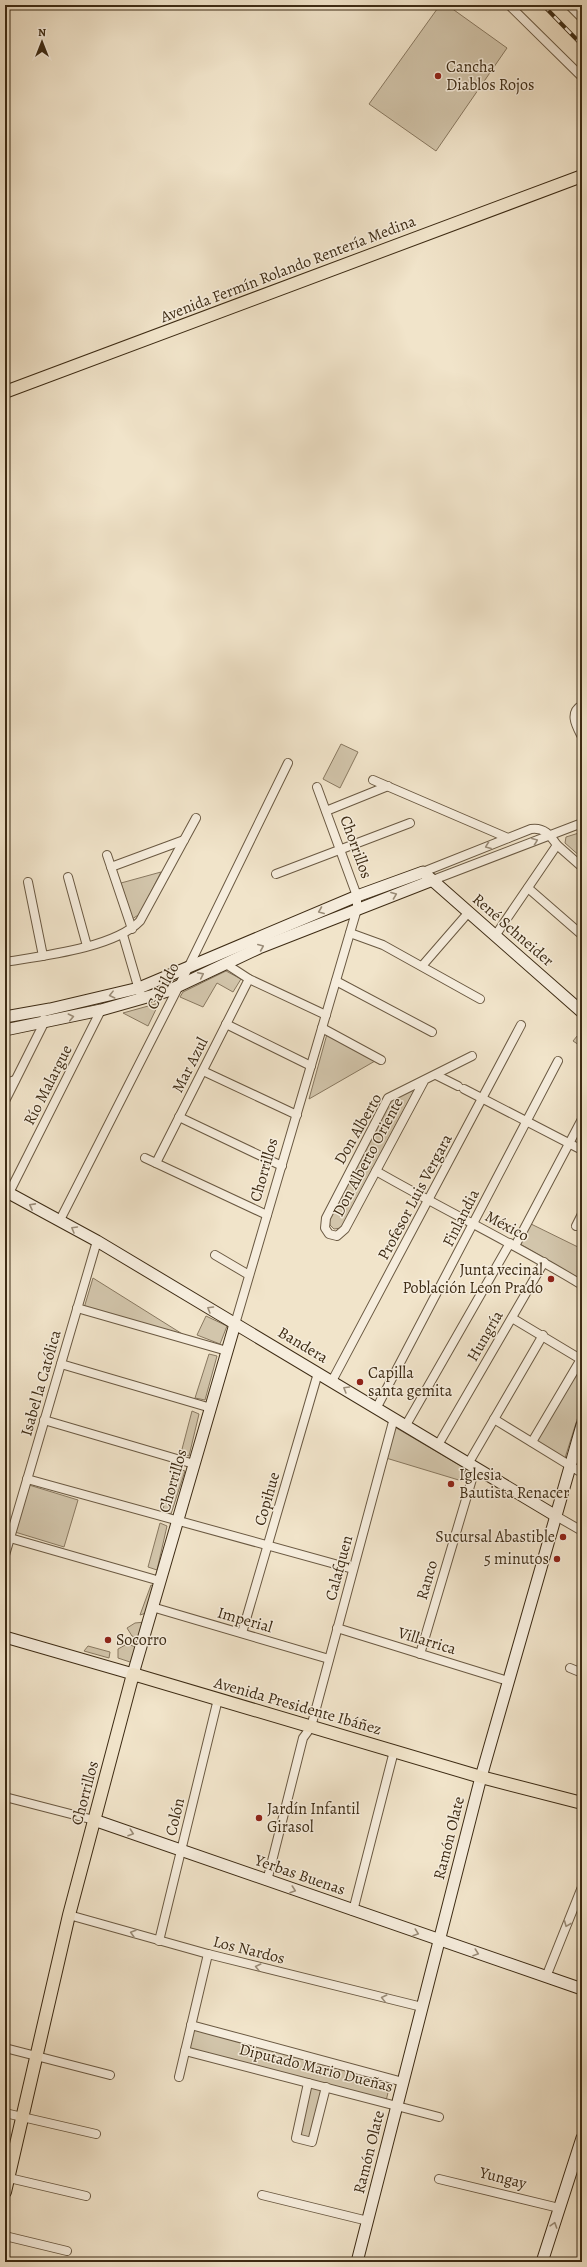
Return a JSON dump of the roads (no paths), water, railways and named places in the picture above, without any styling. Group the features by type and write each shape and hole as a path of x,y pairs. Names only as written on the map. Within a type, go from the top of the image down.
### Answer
{"main road":[{"name":"Avenida Fermín Rolando Rentería Medina","path":"5,392 582,176"},
{"name":"Avenida Presidente Ibáñez","path":"133,1674 481,1777 582,1803"},
{"name":"Chorrillos","path":"5,2192 7,2177 70,1915 133,1674"}],"street":[{"path":"509,5 582,77"},
{"path":"569,5 582,18"},
{"path":"581,705 575,712 574,721 582,737"},
{"name":"Cabildo","path":"60,1220 176,987 188,968 288,763"},
{"path":"373,780 508,838"},
{"path":"326,811 388,786"},
{"name":"Chorrillos","path":"133,1674 249,1275 358,909 357,896 317,787"},
{"path":"5,962 43,956 87,946 123,935 132,929 140,921 196,818"},
{"path":"276,874 410,823"},
{"path":"5,1030 44,1023 142,1000 176,987 259,948 582,823"},
{"path":"5,1018 43,1011 139,988 357,896 535,829 542,829 557,845 582,867"},
{"path":"111,867 184,840"},
{"path":"494,936 557,845"},
{"path":"107,855 132,929"},
{"name":"René Schneider","path":"423,872 582,1012"},
{"path":"68,877 87,946"},
{"path":"28,882 43,956"},
{"path":"528,888 582,935"},
{"path":"422,966 468,913"},
{"path":"350,933 383,945 480,998"},
{"path":"123,935 142,1000"},
{"path":"226,964 249,979 326,1015"},
{"name":"Mar Azul","path":"156,1163 249,979"},
{"path":"336,981 432,1032"},
{"name":"Río Malargue","path":"7,1192 101,1010"},
{"path":"5,1100 44,1023 43,1011"},
{"path":"226,1024 311,1066"},
{"name":"Profesor Luis Vergara","path":"332,1381 429,1201 521,1025"},
{"path":"322,1028 381,1060"},
{"name":"Don Alberto","path":"329,1234 325,1228 326,1218 388,1098 472,1056"},
{"name":"Finlandia","path":"377,1407 558,1061"},
{"path":"203,1071 297,1115"},
{"path":"436,1075 582,1150"},
{"path":"5,1083 15,1080"},
{"name":"Don Alberto Oriente","path":"329,1234 338,1236 345,1229 424,1081"},
{"path":"179,1117 282,1166"},
{"path":"406,1425 513,1244 582,1119"},
{"path":"145,1158 267,1214"},
{"name":"México","path":"376,1170 429,1201 513,1244 582,1285"},
{"name":"Bandera","path":"7,1192 96,1241 377,1407 471,1466 582,1531"},
{"path":"576,1226 582,1214"},
{"name":"Isabel la Católica","path":"5,1555 96,1241"},
{"path":"215,1255 249,1275"},
{"name":"Hungría","path":"438,1445 544,1262"},
{"path":"77,1308 227,1351"},
{"path":"512,1318 543,1335 581,1359 532,1442"},
{"name":"Ranco","path":"420,1654 471,1466 494,1419 543,1335"},
{"path":"61,1364 210,1408"},
{"name":"Copihue","path":"242,1633 318,1373"},
{"name":"Calafquen","path":"267,1881 303,1738 311,1726 394,1418"},
{"path":"494,1419 582,1473"},
{"path":"44,1420 194,1464"},
{"name":"Ramón Olate","path":"358,2262 481,1777 582,1425"},
{"path":"27,1479 353,1569"},
{"path":"10,1538 160,1581"},
{"name":"Imperial","path":"152,1607 329,1659"},
{"name":"Villarrica","path":"337,1628 508,1681"},
{"name":"Avenida Presidente Ibáñez","path":"5,1637 133,1674"},
{"path":"570,1668 582,1673"},
{"name":"Colón","path":"159,1941 218,1699"},
{"path":"353,1911 394,1751"},
{"name":"Yerbas Buenas","path":"5,1797 94,1820 353,1911 582,1989"},
{"path":"546,1977 582,1887"},
{"name":"Los Nardos","path":"70,1915 208,1954 422,2007"},
{"path":"179,2077 208,1954"},
{"name":"Diputado Mario Dueñas","path":"191,2025 404,2082"},
{"path":"5,2048 110,2075"},
{"name":"Diputado Mario Dueñas","path":"185,2051 439,2116"},
{"path":"308,2083 296,2138 312,2142 326,2087"},
{"path":"5,2113 96,2134"},
{"path":"542,2262 559,2208 577,2168 582,2138"},
{"path":"7,2177 86,2196"},
{"name":"Yungay","path":"439,2179 559,2208"},
{"path":"262,2195 368,2221"},
{"path":"5,2236 67,2251"}],"railway":[{"path":"543,5 582,45"}],"place":[{"name":"Cancha Diablos Rojos","path":"438,76"},
{"name":"Junta vecinal Población Leon Prado","path":"551,1279"},
{"name":"Capilla santa gemita","path":"360,1382"},
{"name":"Iglesia Bautista Renacer","path":"451,1484"},
{"name":"Sucursal Abastible","path":"563,1537"},
{"name":"5 minutos","path":"557,1559"},
{"name":"Socorro","path":"108,1640"},
{"name":"Jardín Infantil Girasol","path":"259,1818"}]}
